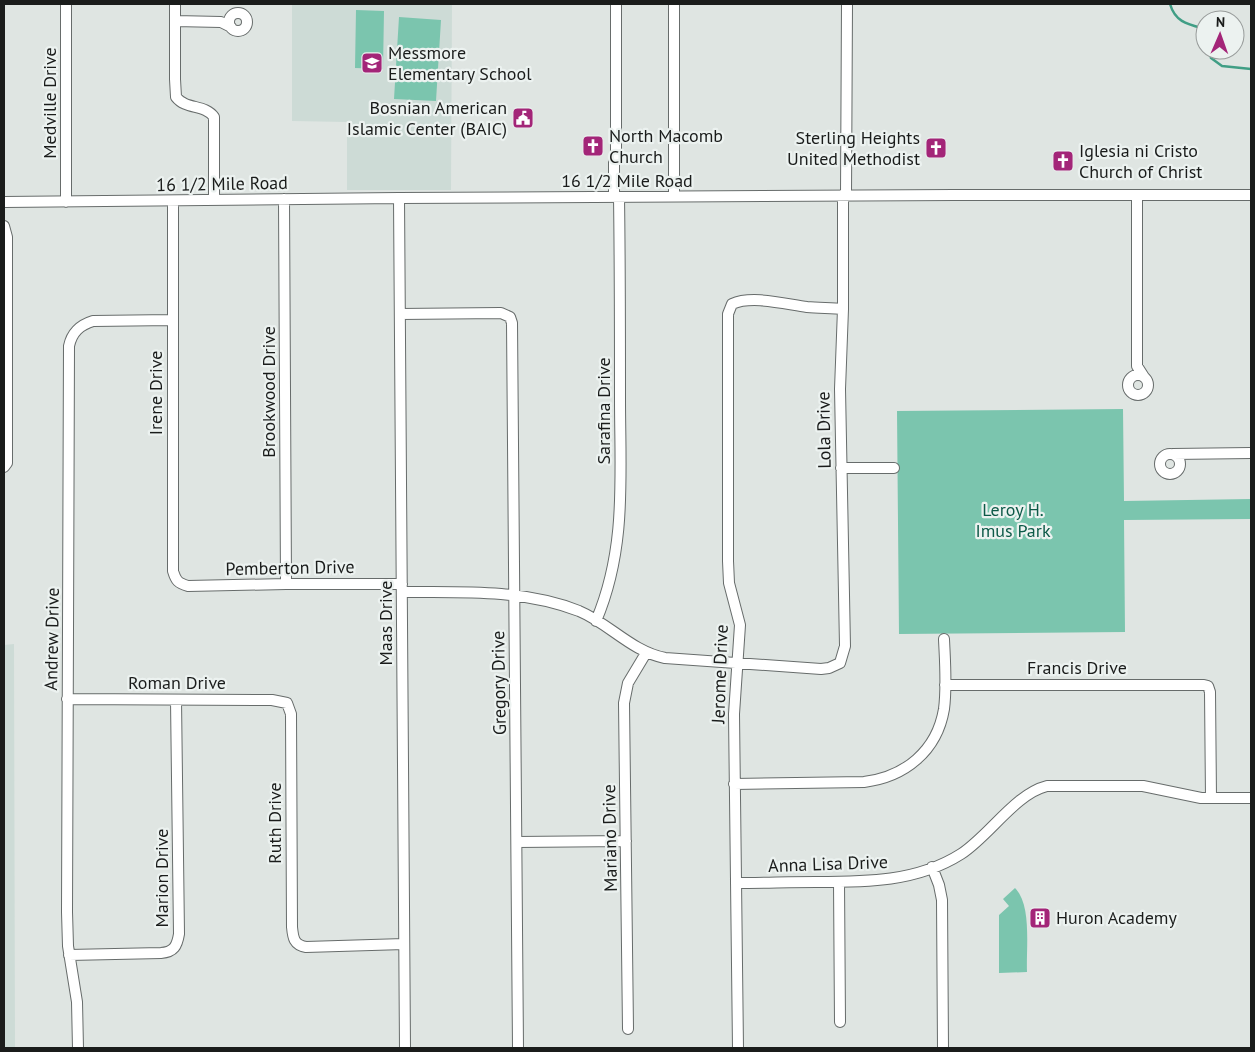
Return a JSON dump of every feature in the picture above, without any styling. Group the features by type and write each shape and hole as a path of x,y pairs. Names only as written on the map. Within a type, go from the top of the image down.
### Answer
{"street":[{"name":"Medville Drive","path":"66,4 66,202"},
{"path":"175,4 176,96 185,105 207,111 214,117 214,200"},
{"name":"Sarafina Drive","path":"596,621 606,597 611,578 620,515 617,197 614,162 616,154 616,4"},
{"path":"674,4 674,196"},
{"name":"Lola Drive","path":"840,663 845,646 840,388 843,309 847,4"},
{"path":"175,21 231,22"},
{"name":"16 1/2 Mile Road","path":"4,202 845,195 1251,195"},
{"path":"1137,196 1138,366 1148,382 1147,389 1143,394 1136,395 1130,392 1127,386 1138,366"},
{"name":"Maas Drive","path":"399,198 405,1048"},
{"name":"Brookwood Drive","path":"284,199 286,584"},
{"name":"Irene Drive","path":"173,201 173,571 175,579 179,583"},
{"path":"4,226 7,237 5,377 7,463 5,467"},
{"name":"Jerome Drive","path":"738,1048 734,714 740,625 729,583 728,561 728,314 732,304 743,301 774,301 806,307 843,309"},
{"name":"Gregory Drive","path":"400,314 501,313 510,318 513,329 518,1048"},
{"name":"Andrew Drive","path":"78,1048 77,1002 69,955 67,912 68,356 70,340 76,330 93,321 172,320"},
{"path":"1131,377 1138,375 1144,377"},
{"path":"1187,453 1174,473 1167,474 1161,470 1159,464 1161,457 1167,454 1187,453 1251,453"},
{"path":"1173,454 1178,458 1180,465"},
{"path":"841,468 894,468"},
{"name":"Pemberton Drive","path":"179,583 188,586 286,584 402,588 514,596 562,606 580,612 646,653 665,658 821,668 828,668 840,663"},
{"path":"734,784 864,782 886,778 908,768 919,759 935,737 942,717 945,685 944,639"},
{"name":"Mariano Drive","path":"628,1029 624,703 628,683 646,653"},
{"name":"Francis Drive","path":"945,685 1201,684 1208,686 1210,692 1211,798"},
{"name":"Roman Drive","path":"67,699 272,700 287,703"},
{"name":"Marion Drive","path":"69,955 161,954 171,951 177,944 179,934 176,700"},
{"name":"Ruth Drive","path":"287,703 291,714 292,927 294,939 296,943 306,947 404,944"},
{"name":"Anna Lisa Drive","path":"736,883 886,880 909,875 954,858 974,844 1023,798 1036,789 1060,785 1143,786 1192,797 1251,798"},
{"path":"517,842 626,841"},
{"path":"932,867 942,900 943,1048"},
{"path":"839,882 840,1022"}],"shaded area":[{"name":"Messmore Elementary School","path":"292,4 452,4 451,190 347,190 347,122 292,121"},
{"path":"14,644 15,1048 4,1048 4,645"}],"green space":[{"path":"356,10 384,11 383,69 355,68"},
{"path":"399,17 441,20 436,101 394,99"},
{"name":"Leroy H. Imus Park","path":"1123,409 1124,501 1251,499 1251,519 1124,520 1125,632 899,634 897,411"},
{"path":"1015,888 1024,905 1026,916 1027,972 999,973 999,915 1009,906 1003,899"}],"waterway":[{"path":"1170,4 1178,18 1195,26"},
{"path":"1214,60 1222,66 1251,69"}],"place":[{"name":"Messmore Elementary School","path":"372,63"},
{"name":"Bosnian American Islamic Center (BAIC)","path":"523,118"},
{"name":"North Macomb Church","path":"593,146"},
{"name":"Sterling Heights United Methodist","path":"936,148"},
{"name":"Iglesia ni Cristo Church of Christ","path":"1063,161"},
{"name":"Huron Academy","path":"1040,918"}]}
